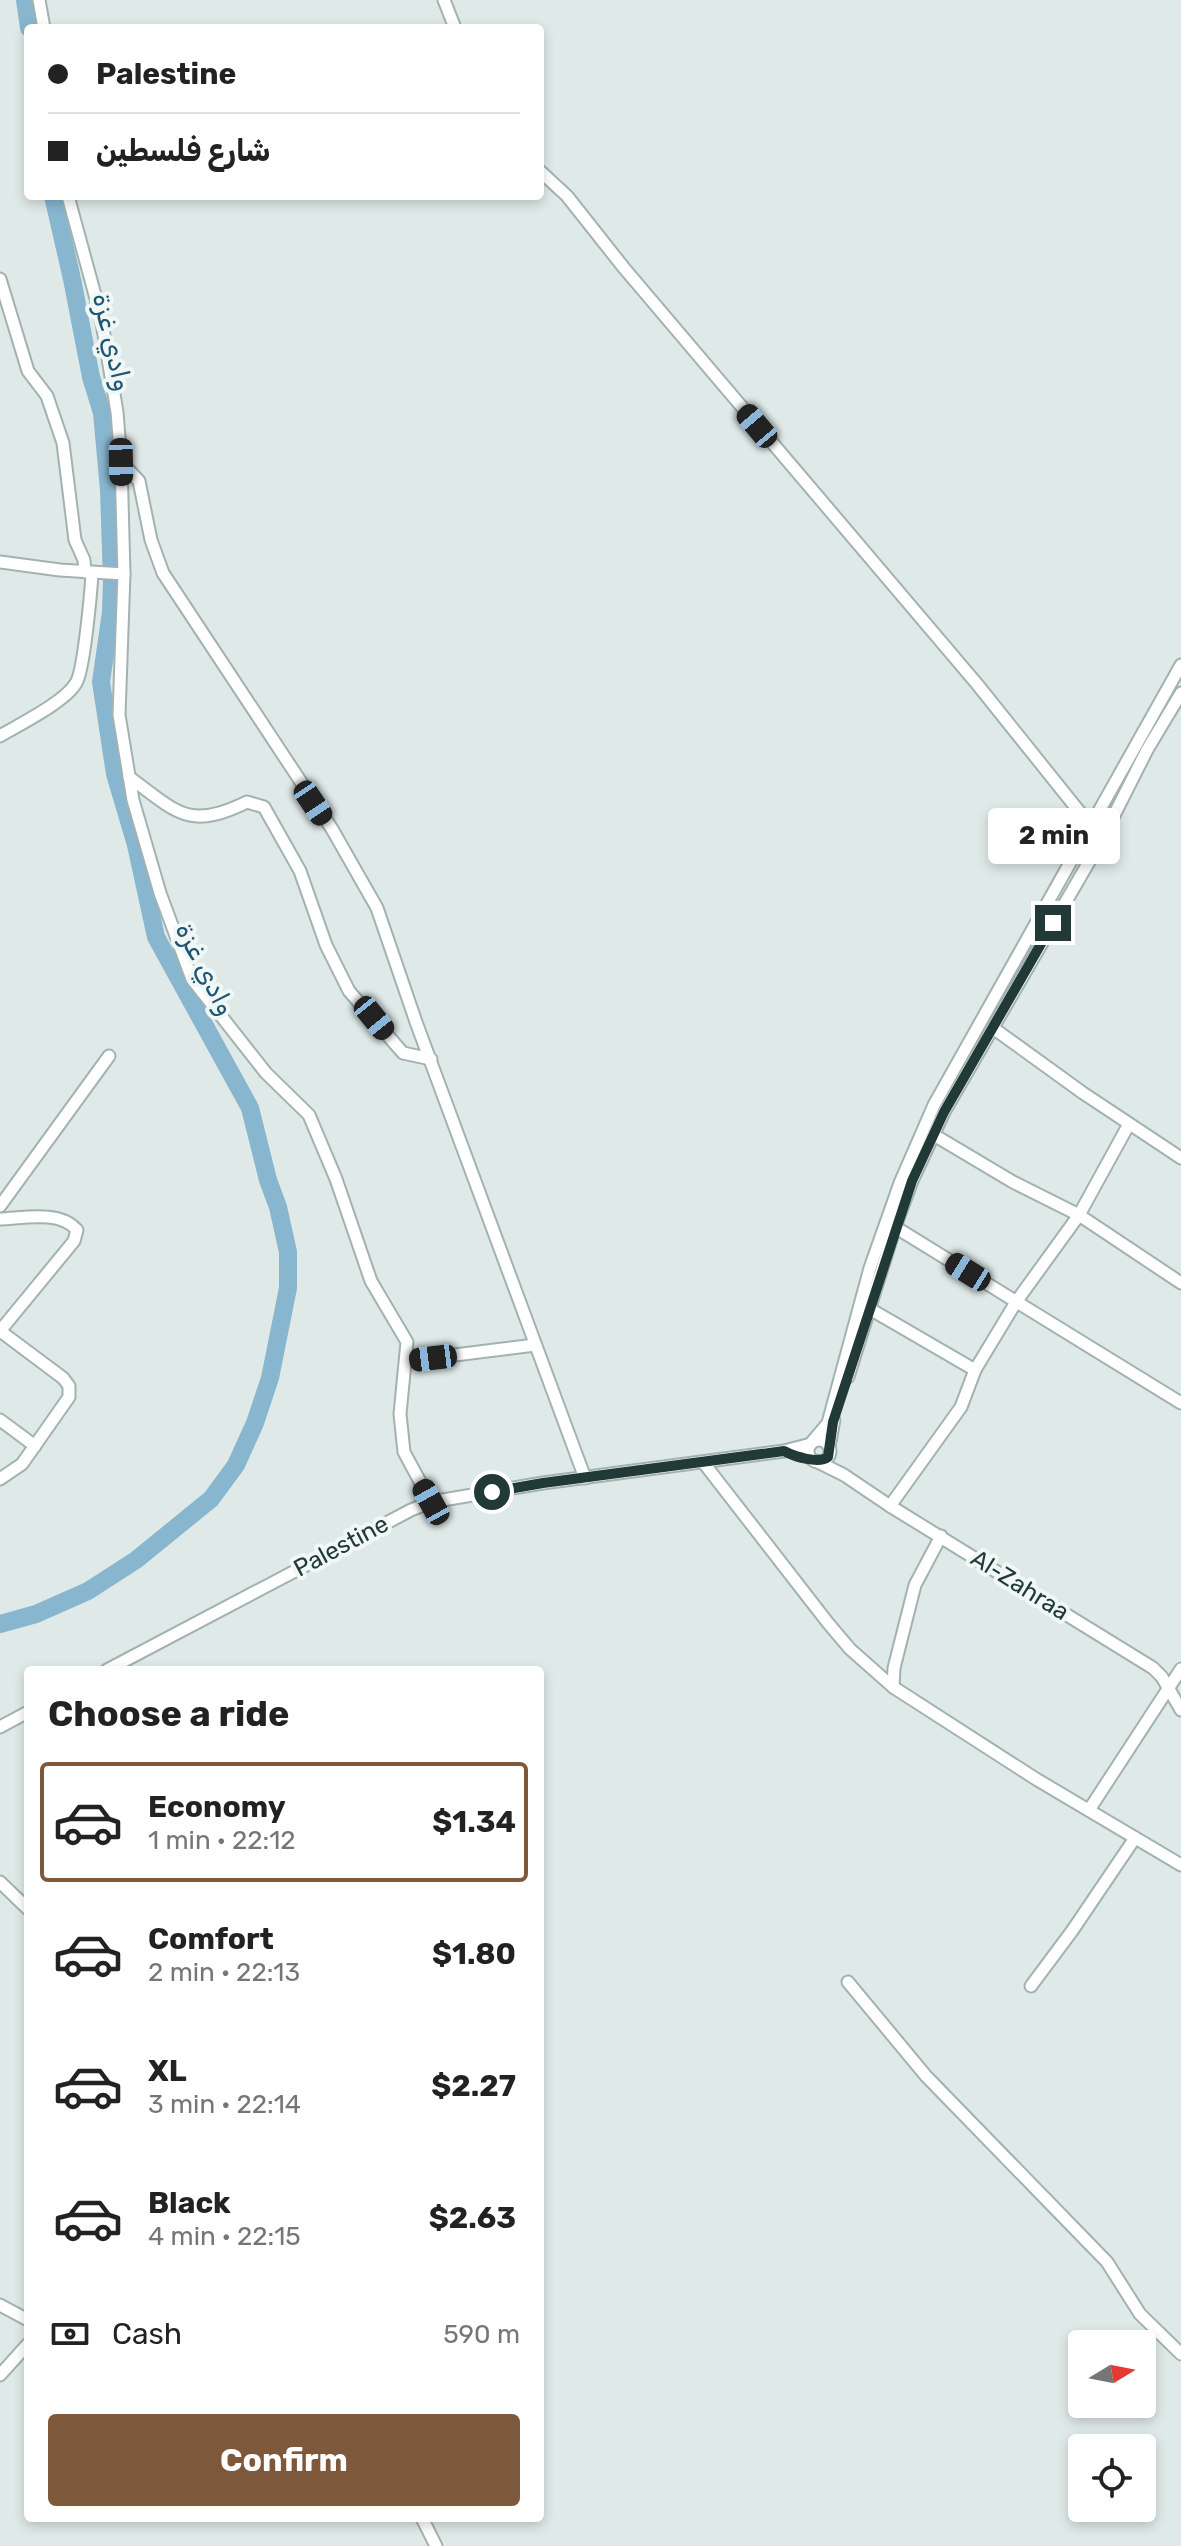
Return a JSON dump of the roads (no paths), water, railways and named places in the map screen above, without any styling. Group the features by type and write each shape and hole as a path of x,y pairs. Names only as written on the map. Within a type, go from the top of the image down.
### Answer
{"street":[{"path":"39,0 43,24"},
{"path":"444,0 453,24"},
{"path":"544,175 567,196 624,268 977,684 1090,825"},
{"path":"69,200 109,354 121,462 105,573 119,715 133,800 160,893 192,979 266,1073 309,1115 336,1179 371,1281 407,1342 400,1414 404,1452 431,1502"},
{"path":"0,279 28,371 47,396 63,443 75,540 84,560 105,573"},
{"path":"121,462 139,481 151,540 163,573 332,829 372,897 585,1478"},
{"path":"0,562 105,573"},
{"path":"0,736 54,704 77,683 91,600 105,573"},
{"path":"1181,665 934,1105 900,1183 870,1268 828,1423 808,1449 813,1460 825,1459 829,1449 833,1422 895,1227 944,1112 1101,841 1147,750 1181,693"},
{"path":"129,777 183,816 201,818 224,813 247,802 264,807 300,871 326,945 349,991 403,1053 431,1059"},
{"path":"993,1028 1181,1158"},
{"path":"0,1206 109,1056"},
{"path":"890,1506 961,1407 975,1370 1016,1302 1079,1215 1129,1124"},
{"path":"934,1135 1013,1182 1079,1215 1181,1283"},
{"path":"0,1219 51,1217 69,1221 77,1230 74,1241 0,1331 63,1378 69,1386 69,1397 22,1464 0,1479"},
{"path":"895,1227 1181,1403"},
{"path":"870,1309 975,1370"},
{"path":"407,1361 535,1345"},
{"path":"0,1420 35,1446"},
{"path":"811,1443 822,1440 829,1449"},
{"name":"Palestine","path":"115,1666 431,1502 784,1451 811,1443"},
{"name":"Al-Zahraa","path":"829,1449 844,1475"},
{"name":"Palestine","path":"784,1451 813,1460"},
{"name":"Al-Zahraa","path":"813,1460 844,1475 1153,1668 1181,1710"},
{"path":"703,1462 828,1623 850,1649 893,1687 1181,1865"},
{"path":"893,1687 894,1668 915,1585 941,1536"},
{"path":"1089,1810 1181,1669"},
{"path":"0,1727 24,1714"},
{"path":"1031,1986 1135,1838"},
{"path":"0,1882 24,1905"},
{"path":"848,1982 926,2076 1107,2262 1140,2314 1181,2354"},
{"path":"0,2305 24,2318"},
{"path":"0,2375 24,2348"},
{"path":"424,2522 436,2546"}],"waterway":[{"name":"وادي غزة","path":"25,0 28,24"},
{"name":"وادي غزة","path":"0,1624 36,1614 88,1591 136,1560 211,1499 236,1465 255,1423 270,1378 288,1288 288,1252 250,1108 156,937 136,845 115,774 101,682 112,581 109,490 102,413 91,377 54,200"}]}
